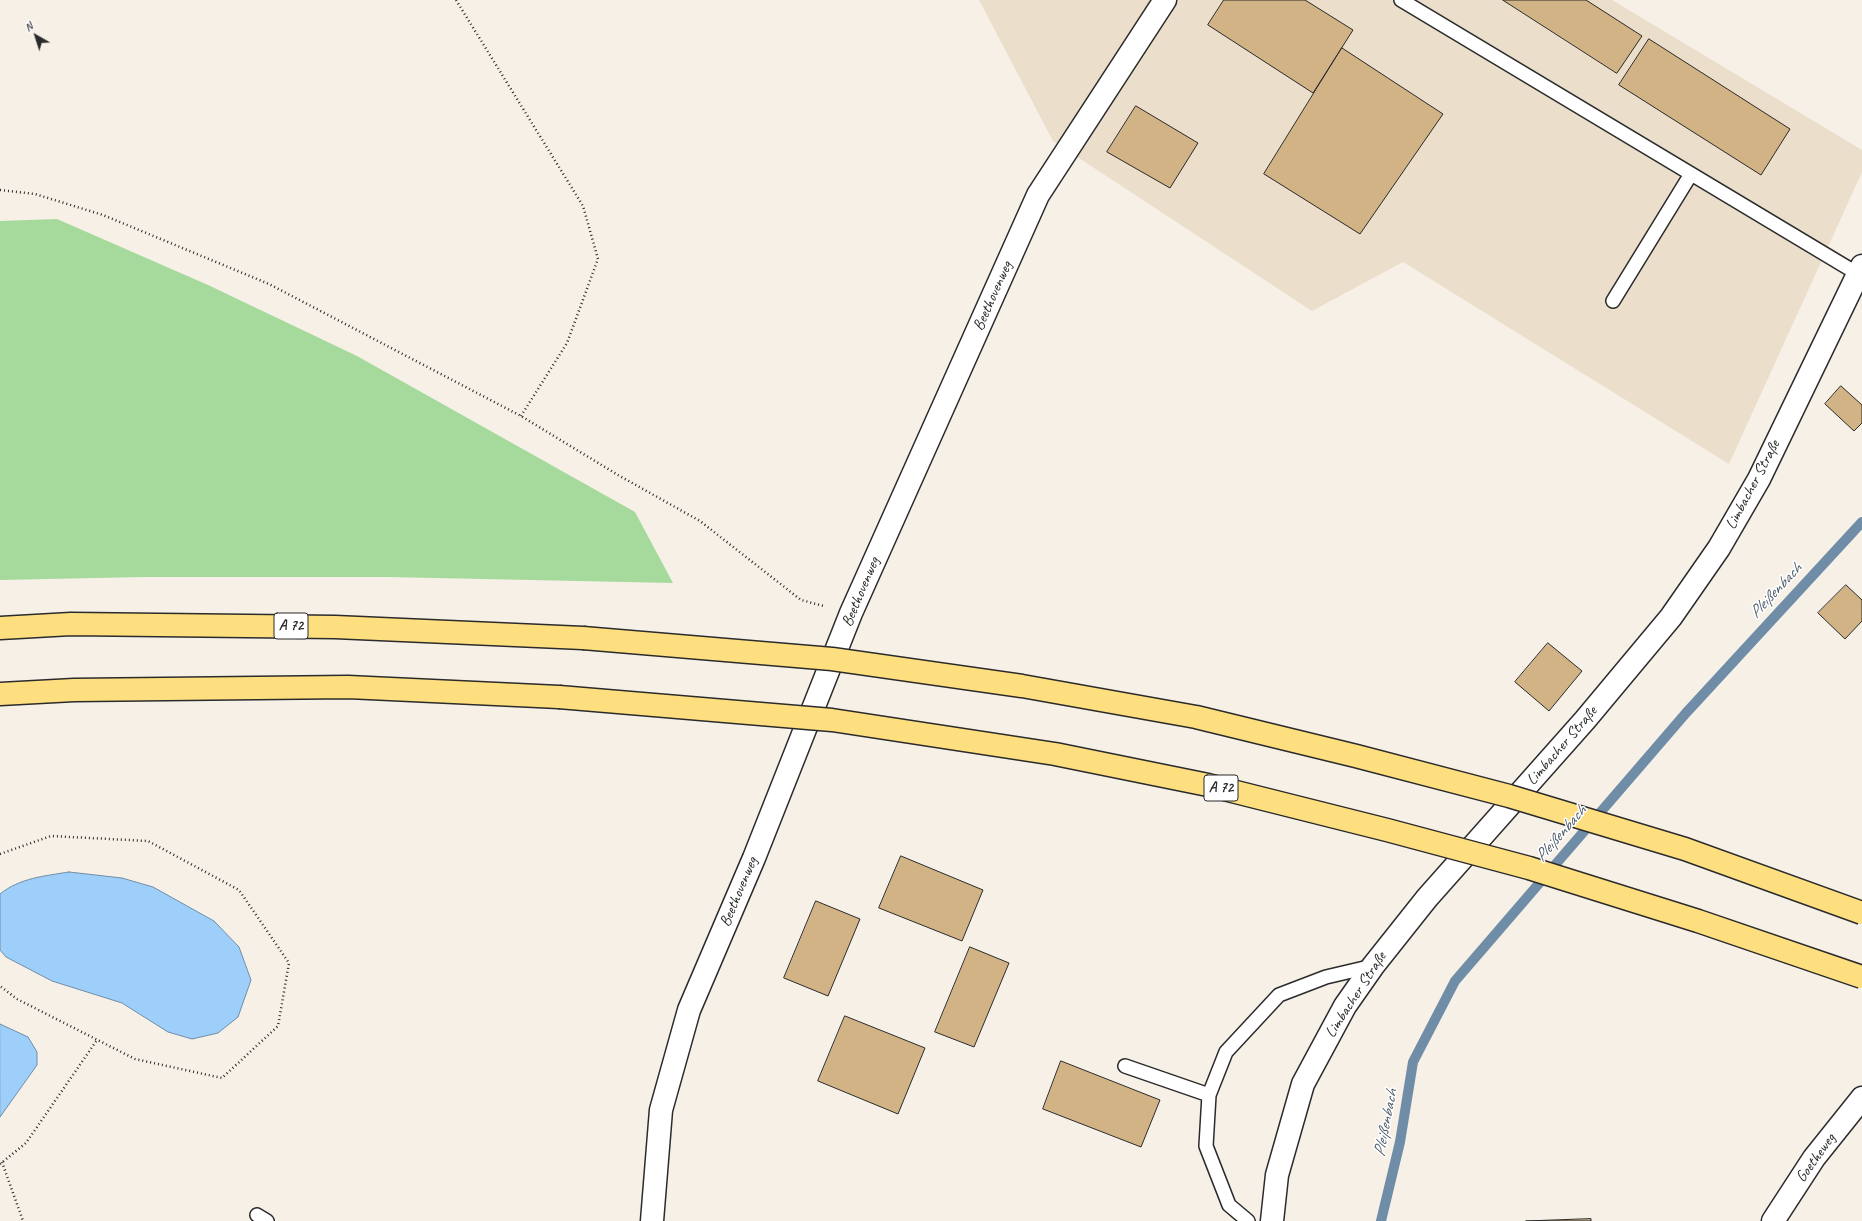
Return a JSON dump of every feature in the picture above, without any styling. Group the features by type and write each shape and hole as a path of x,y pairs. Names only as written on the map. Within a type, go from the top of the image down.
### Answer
{"highway":[{"name":"A 72","path":"0,628 71,624 335,627 583,638 832,660 1022,686 1196,717 1356,756 1509,796 1685,849 1862,913"},
{"name":"A 72","path":"0,694 74,690 348,688 559,697 832,720 1055,754 1208,785 1387,830 1529,868 1698,921 1862,977"}],"street":[{"name":"Beethovenweg","path":"652,1221 661,1110 688,1010 754,858 852,613 1038,194 1165,0"},
{"name":"Limbacher Straße","path":"1272,1221 1277,1175 1303,1084 1345,1006 1373,966 1427,898 1585,720 1671,617 1719,548 1759,479 1860,270"},
{"name":"Goetheweg","path":"1773,1221 1814,1158 1862,1098"}],"lane":[{"path":"1401,0 1691,174 1860,270"},
{"path":"1614,301 1691,174"},
{"path":"1248,1221 1229,1205 1206,1146 1208,1095 1226,1052 1279,995 1326,977 1373,966"},
{"path":"1125,1066 1208,1095"}],"path":[{"path":"456,0 583,206 598,259 567,343 522,416"},
{"path":"0,190 36,194 103,215 269,284 522,416 618,475 700,521 801,600 852,613"},
{"path":"0,854 51,836 148,840 239,890 289,963 278,1026 222,1078 135,1059 16,1000 0,986"},
{"path":"23,1221 1,1163 26,1143 97,1040"}],"shaded area":[{"path":"979,0 1612,0 1862,150 1862,172 1729,464 1403,262 1312,311 1053,141"}],"green space":[{"path":"57,219 208,285 357,356 635,512 673,583 388,577 143,577 0,580 0,221"}],"water":[{"path":"69,872 122,878 153,887 214,921 239,947 251,980 238,1017 218,1033 192,1039 168,1032 122,1003 52,981 6,957 0,950 0,894 16,884 33,878"},
{"path":"0,1024 28,1037 37,1052 37,1065 0,1117"}],"building":[{"path":"1224,0 1305,0 1353,30 1313,93 1208,25"},
{"path":"1503,0 1586,0 1642,36 1617,73"},
{"path":"1649,39 1790,129 1761,175 1619,85"},
{"path":"1342,48 1443,114 1360,234 1264,174"},
{"path":"1136,106 1198,143 1170,188 1107,152"},
{"path":"1841,386 1862,405 1862,423 1854,431 1825,404"},
{"path":"1846,585 1862,600 1862,621 1845,639 1818,613"},
{"path":"1548,643 1582,671 1549,711 1515,682"},
{"path":"901,856 983,890 962,941 879,908"},
{"path":"816,901 860,919 828,996 784,978"},
{"path":"970,947 1009,963 974,1047 935,1032"},
{"path":"845,1016 925,1048 898,1114 818,1081"},
{"path":"1061,1061 1160,1100 1141,1147 1043,1109"},
{"path":"1591,1219 1591,1221 1526,1221"}],"waterway":[{"name":"Pleißenbach","path":"1381,1221 1400,1142 1413,1062 1455,981 1686,713 1862,522"}]}
